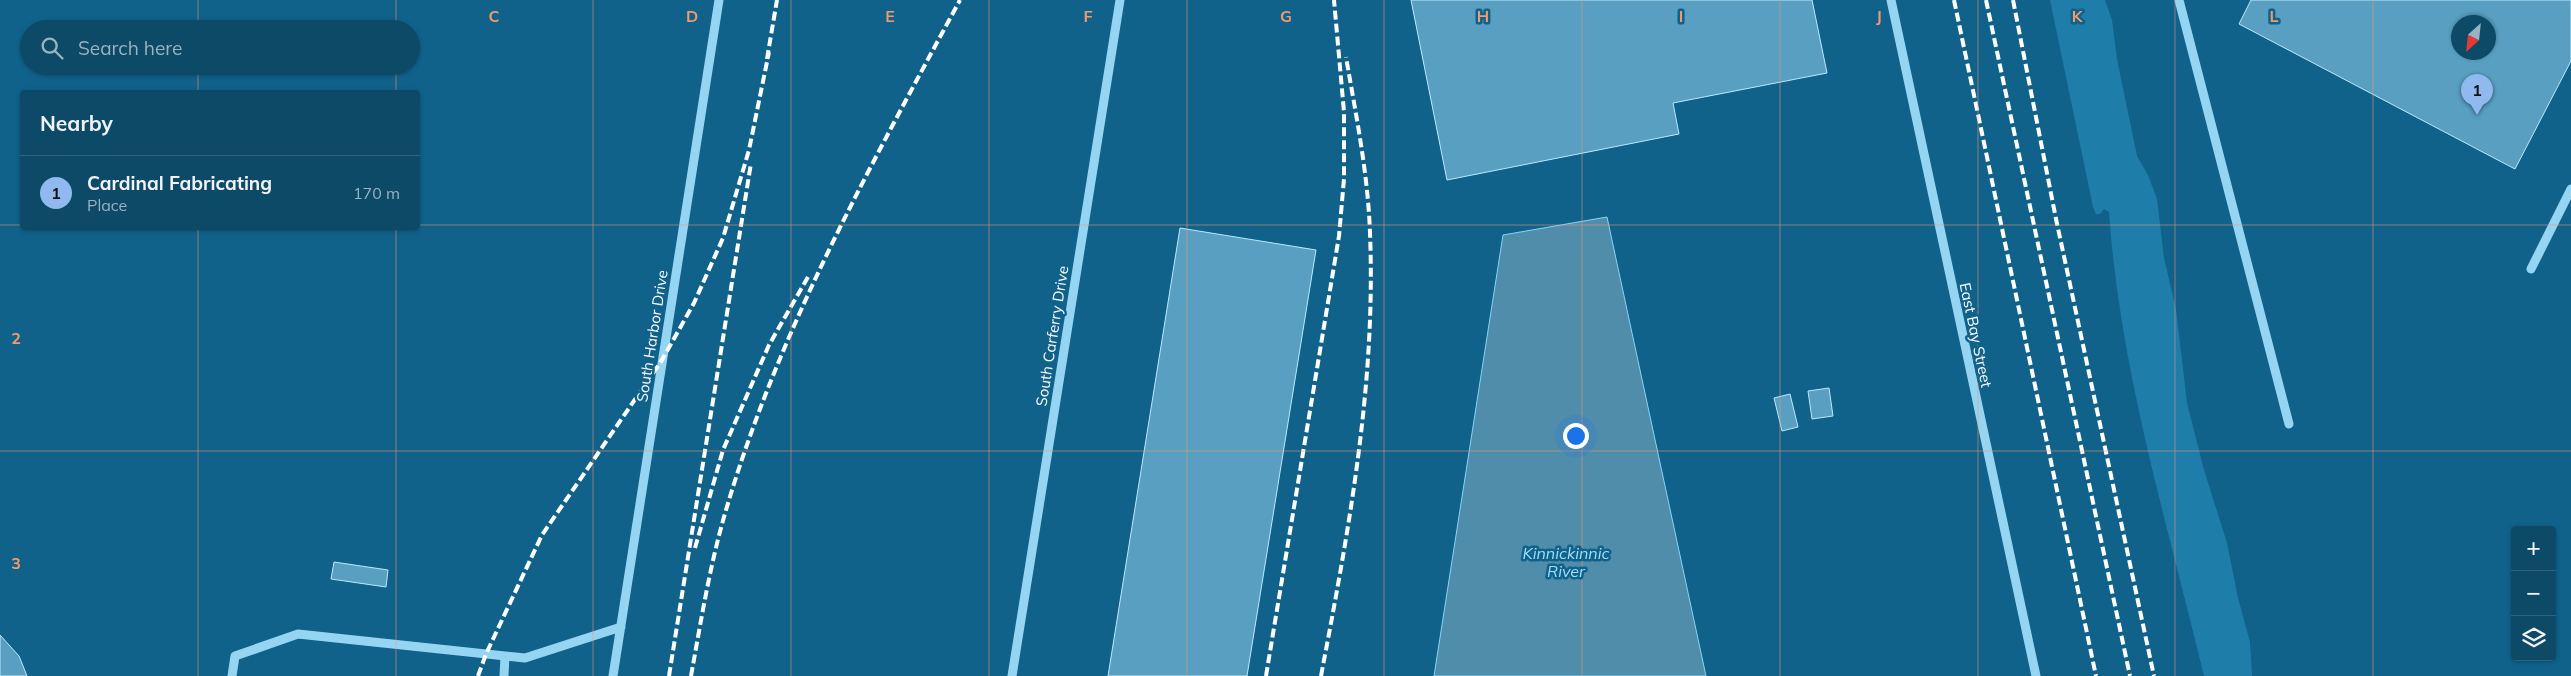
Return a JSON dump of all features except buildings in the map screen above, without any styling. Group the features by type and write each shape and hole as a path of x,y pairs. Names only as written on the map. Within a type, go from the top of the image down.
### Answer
{"street":[{"name":"South Harbor Drive","path":"613,676 719,0"},
{"name":"South Carferry Drive","path":"1012,676 1120,0"},
{"name":"East Bay Street","path":"1892,0 2036,676"},
{"path":"2179,0 2288,424"},
{"path":"2531,268 2571,189"},
{"path":"232,676 235,656 298,634 525,658 621,627"},
{"path":"504,676 505,656"}],"shaded area":[{"path":"2050,0 2105,0 2112,20 2117,59 2137,156 2148,175 2157,199 2164,258 2176,309 2187,403 2204,470 2227,543 2238,598 2250,642 2252,676 2204,676 2134,388 2123,330 2109,212 2104,209 2100,214 2096,214 2093,207"}],"water":[{"name":"Kinnickinnic River","path":"1607,217 1706,676 1434,676 1503,235"}],"railway":[{"path":"767,59 777,0"},
{"path":"691,676 720,530 772,377 829,249 893,124 960,0"},
{"path":"1266,676 1339,236 1344,179 1344,112 1334,0"},
{"path":"1954,0 2096,676"},
{"path":"1986,0 2130,676"},
{"path":"2013,0 2056,219 2154,676"},
{"path":"478,676 486,654 542,535 662,360 694,303 723,238 749,150 769,52"},
{"path":"1321,676 1358,456 1369,345 1371,289 1369,211 1361,145 1346,57"},
{"path":"669,676 751,163"},
{"path":"695,548 723,450 769,345 808,277"}],"place":[{"name":"Cardinal Fabricating","path":"2477,115"}]}
